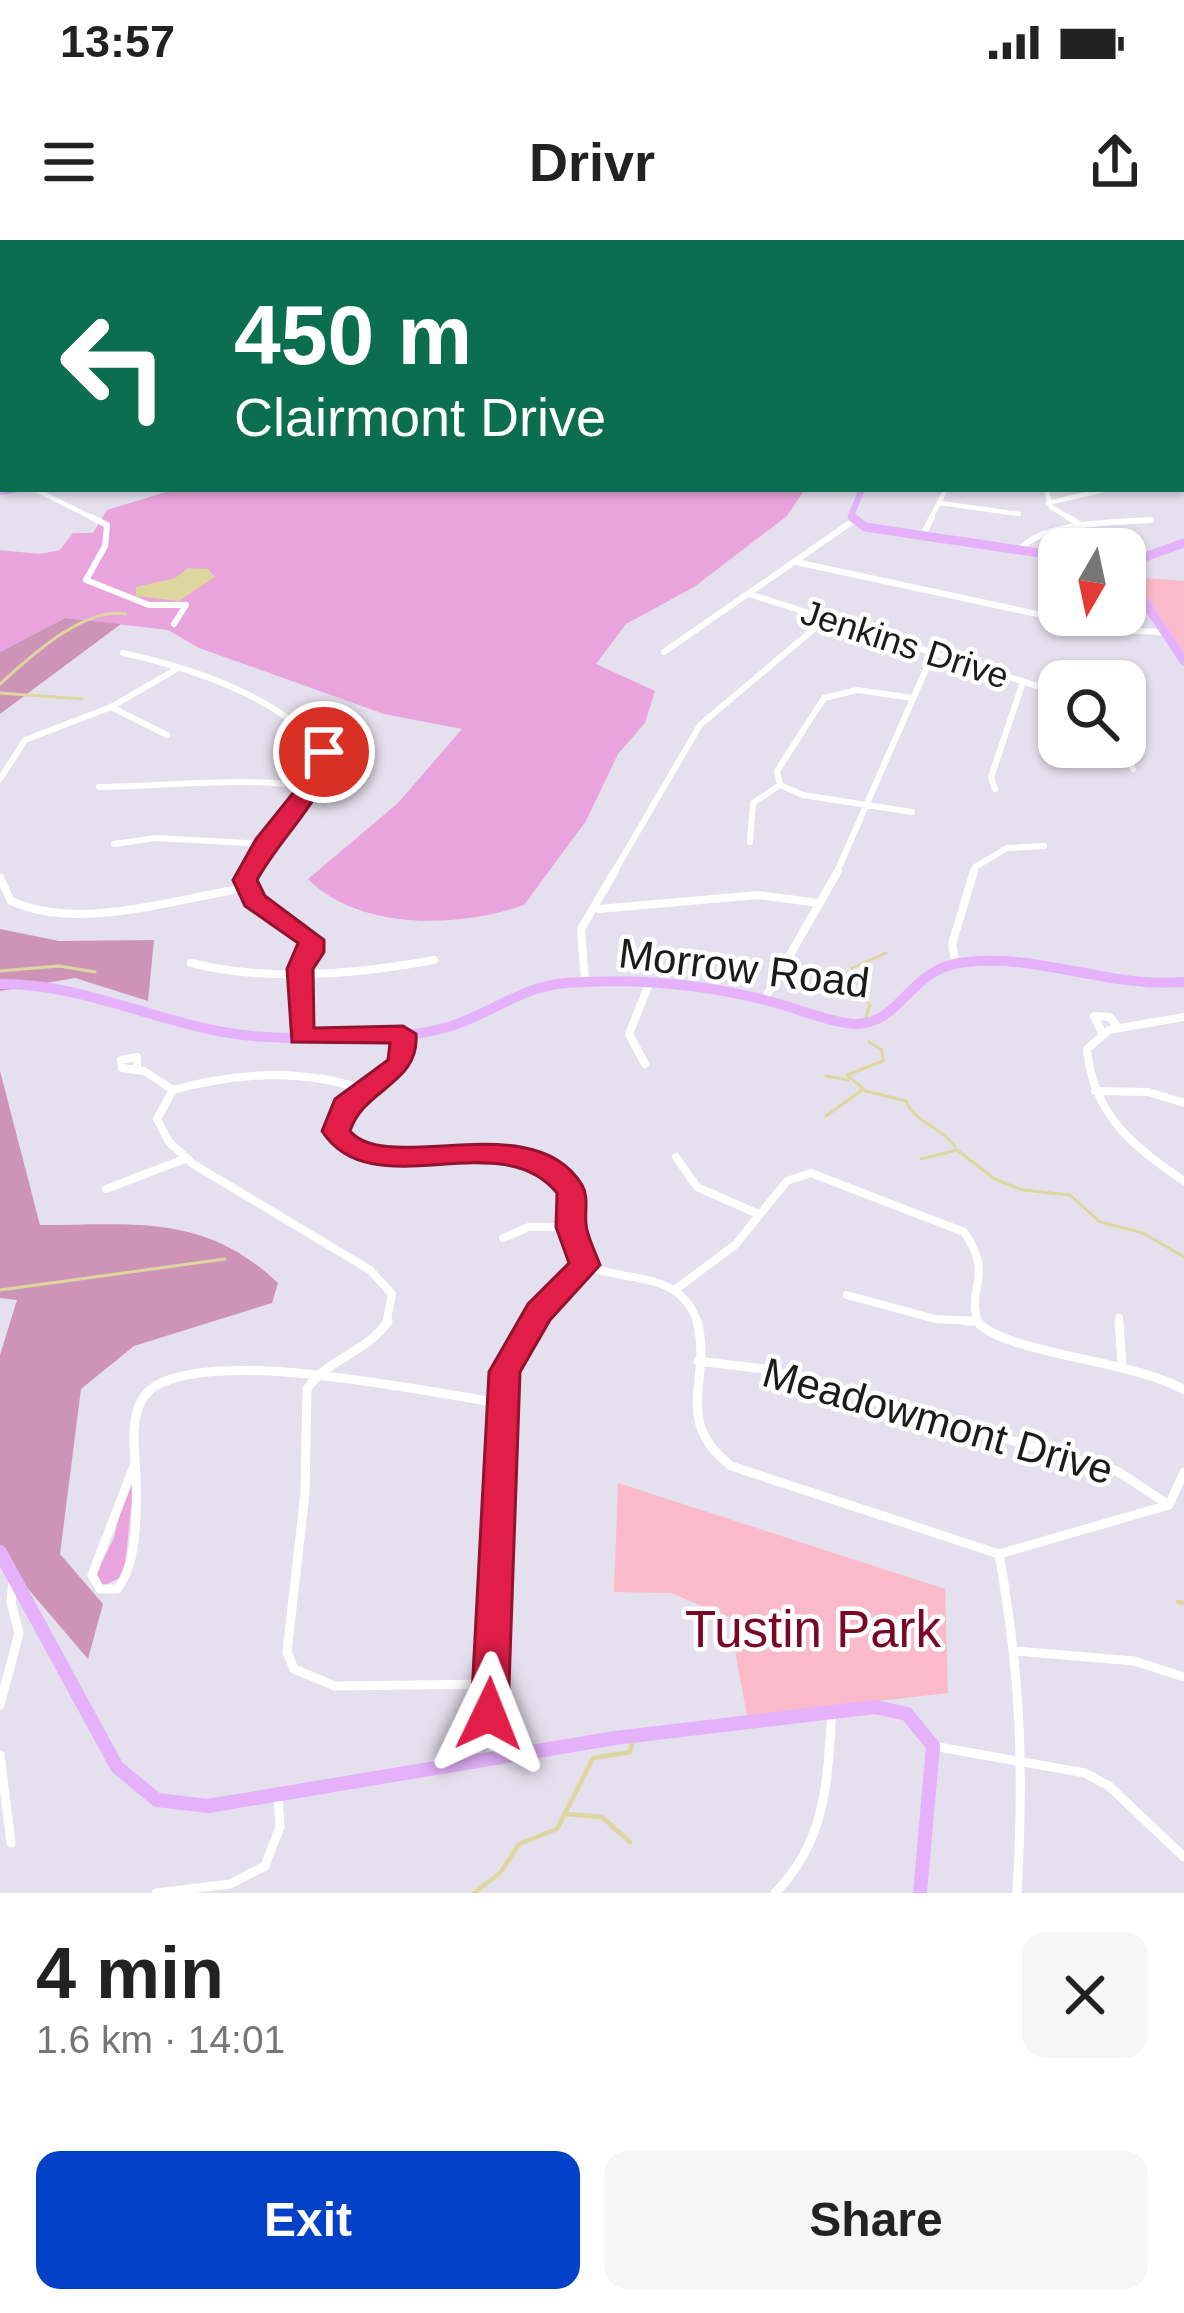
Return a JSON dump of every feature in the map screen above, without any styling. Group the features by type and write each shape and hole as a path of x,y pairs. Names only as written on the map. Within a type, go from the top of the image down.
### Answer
{"street":[{"path":"40,492 107,525 105,546 86,580 149,604 186,605 174,624"},
{"path":"853,521 851,512 861,492"},
{"path":"922,537 945,492"},
{"path":"1046,492 1048,503 1080,525"},
{"path":"1048,503 1095,492"},
{"path":"940,503 1019,514"},
{"path":"1020,550 1027,540 1080,525 1151,520"},
{"path":"664,652 853,521 922,537 1038,553"},
{"path":"1146,556 1168,544 1184,544"},
{"path":"796,562 1111,631 1163,632"},
{"name":"Jenkins Drive","path":"752,595 1038,687"},
{"path":"1146,603 1184,661"},
{"path":"585,983 579,938 700,724 827,618"},
{"path":"764,1000 870,806 934,651"},
{"path":"123,653 176,670 304,727 324,752 322,770 245,875 246,888 263,907 308,936 313,946 300,969 301,1036"},
{"path":"0,778 25,740 111,707 176,670"},
{"path":"995,789 991,777 1023,682"},
{"path":"780,785 777,771 824,698 856,690 914,698"},
{"path":"111,707 167,735"},
{"path":"100,788 190,786 248,777 311,787"},
{"path":"780,785 802,795 912,812"},
{"path":"750,842 753,803 780,785"},
{"path":"114,844 156,838 265,844"},
{"path":"956,964 952,944 975,867 1007,848 1044,846"},
{"path":"0,878 10,902 50,915 246,888"},
{"path":"597,909 758,896 819,903"},
{"path":"191,964 218,972 381,971 434,960"},
{"name":"Morrow Road","path":"0,984 35,981 77,988 215,1033 301,1036 403,1034 450,1026 528,990 585,983 649,985 764,1000 869,1024 887,1017 920,977 956,964 1011,962 1136,985 1184,982"},
{"path":"645,1064 631,1050 627,1034 649,985"},
{"path":"1102,1033 1094,1016 1110,1017 1118,1028"},
{"path":"1184,1018 1102,1033 1087,1049 1095,1091 1112,1129 1184,1181"},
{"path":"403,1034 404,1054 398,1065 336,1117 336,1131 345,1144 384,1156 505,1154 535,1160 567,1182 571,1227 585,1265"},
{"path":"137,1068 173,1090 204,1082 311,1078 344,1081 364,1090"},
{"path":"173,1090 157,1119 182,1160 305,1225 392,1294 392,1316 376,1338 312,1377 307,1389 305,1493 287,1652 294,1669 335,1686 490,1684"},
{"path":"1095,1091 1148,1091 1184,1103"},
{"path":"676,1157 697,1187 756,1213"},
{"path":"106,1189 182,1160"},
{"path":"676,1289 735,1245 756,1213 787,1181 811,1172 949,1222 981,1251 985,1266 973,1304 975,1321"},
{"path":"503,1238 529,1227 571,1227"},
{"path":"585,1265 676,1289 698,1321 697,1435 720,1460 999,1554 1169,1505 1184,1472"},
{"path":"491,1759 500,1403 511,1353 538,1312 585,1265"},
{"path":"847,1294 935,1319 975,1321 999,1337 1154,1372 1184,1390"},
{"path":"1119,1318 1122,1366"},
{"name":"Meadowmont Drive","path":"698,1361 764,1369 1117,1472 1169,1505"},
{"path":"134,1466 123,1484 107,1548 92,1575 100,1589 117,1589 127,1577 139,1499 134,1466 137,1409 160,1383 193,1374 312,1377 500,1403"},
{"path":"0,1552 117,1767 135,1790 162,1805 182,1808 278,1795 491,1759 875,1707 908,1714 932,1746 920,1893"},
{"path":"999,1554 1016,1651 1024,1760 1016,1893"},
{"path":"0,1706 19,1633 10,1603 16,1574"},
{"path":"1016,1651 1134,1660 1184,1677"},
{"path":"775,1893 802,1870 820,1835 832,1710"},
{"path":"932,1746 1084,1773 1109,1786 1184,1857"},
{"path":"0,1755 11,1844"},
{"path":"156,1893 234,1882 262,1870 282,1840 278,1795"}],"shaded area":[{"path":"166,492 803,492 787,516 694,587 626,624 596,664 655,691 645,723 618,754 586,821 524,905 441,921 382,916 355,908 308,879 398,803 462,729 384,714 199,648 168,630 65,618 0,652 0,550 40,554 60,550 73,533 93,533 107,510"},
{"path":"188,568 208,569 215,577 179,601 136,596 136,587 175,578"},
{"path":"65,618 121,624 0,714 0,652"},
{"path":"0,929 59,941 154,940 148,1001 75,978 0,991"},
{"path":"0,1071 40,1225 138,1225 195,1234 223,1244 278,1283 272,1303 134,1346 81,1389 60,1554 103,1604 88,1659 0,1556 0,1355 17,1300 0,1298"},
{"path":"134,1477 124,1576 103,1586 96,1574 114,1538 128,1479"}],"green space":[{"path":"1146,578 1184,581 1184,653 1146,595"},
{"name":"Tustin Park","path":"618,1483 945,1589 948,1693 747,1716 729,1617 671,1593 614,1592"}],"waterway":[{"path":"0,684 76,626 93,618 126,614"},
{"path":"0,693 82,699"},
{"path":"865,1020 870,1005 853,988 852,968 886,953"},
{"path":"0,971 59,966 95,972"},
{"path":"869,1042 882,1050 883,1061 847,1075 866,1091 906,1101 955,1147"},
{"path":"826,1076 848,1080"},
{"path":"826,1116 862,1090"},
{"path":"921,1159 957,1150 995,1179 1022,1190 1070,1195 1100,1222 1143,1233 1184,1257"},
{"path":"0,1290 225,1259"},
{"path":"1178,1602 1184,1603"},
{"path":"474,1893 500,1873 519,1844 557,1829 593,1758 630,1752 632,1744"},
{"path":"566,1814 602,1817 630,1842"}],"route":[{"path":"324,752 322,770 265,844 245,880 254,900 311,940 311,952 300,969 301,1036 403,1034 404,1054 398,1065 344,1105 336,1117 336,1131 345,1144 370,1154 505,1154 550,1166 571,1191 571,1227 585,1265 538,1312 511,1353 505,1372 489,1714"}]}
